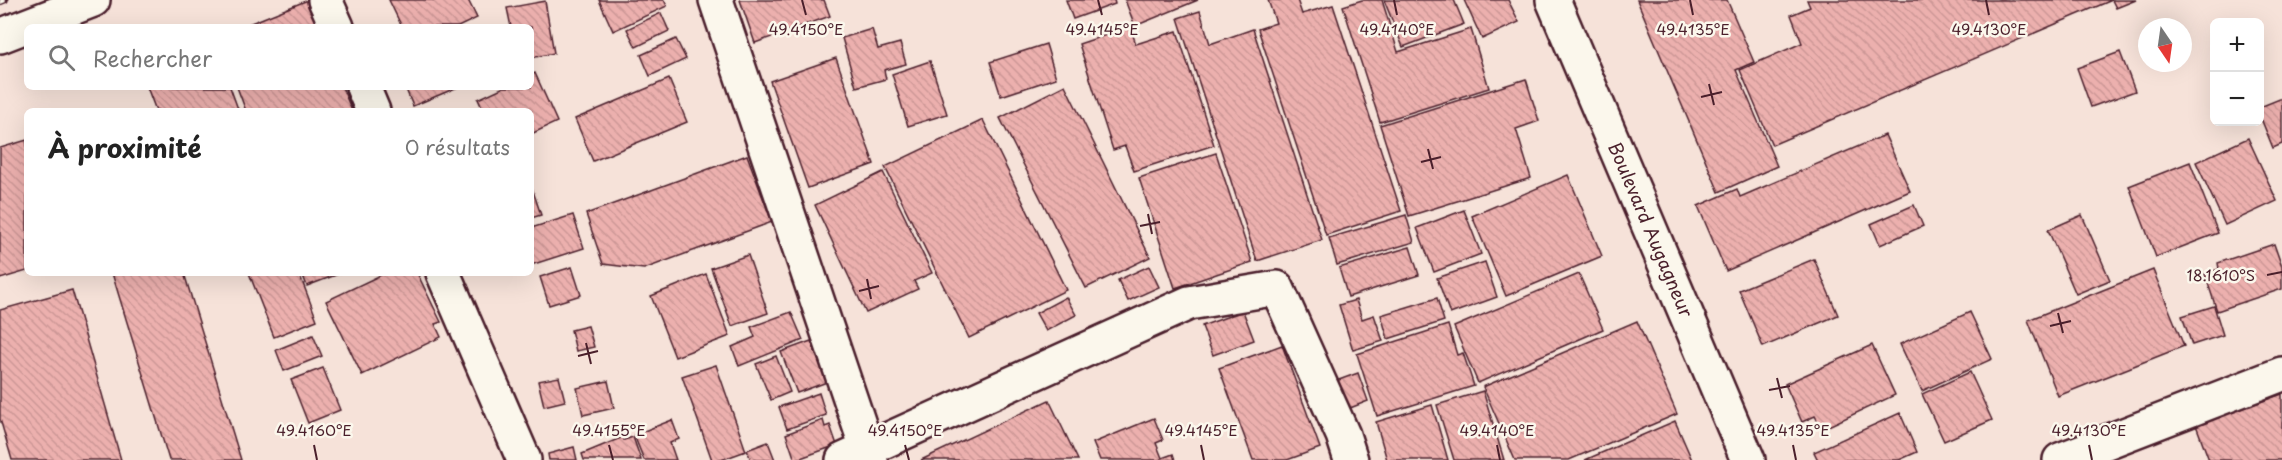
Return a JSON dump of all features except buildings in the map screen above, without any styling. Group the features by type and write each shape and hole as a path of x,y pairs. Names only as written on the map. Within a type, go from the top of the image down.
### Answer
{"street":[{"path":"0,36 42,9 93,0"},
{"path":"325,0 336,24"},
{"path":"716,0 860,457 1189,303 1277,288 1343,435 1351,460"},
{"name":"Boulevard Augagneur","path":"1553,0 1748,460"},
{"path":"364,90 372,108"},
{"path":"444,276 524,460"},
{"path":"2060,460 2282,374"}],"railway":[{"path":"0,2 5,0"}]}
